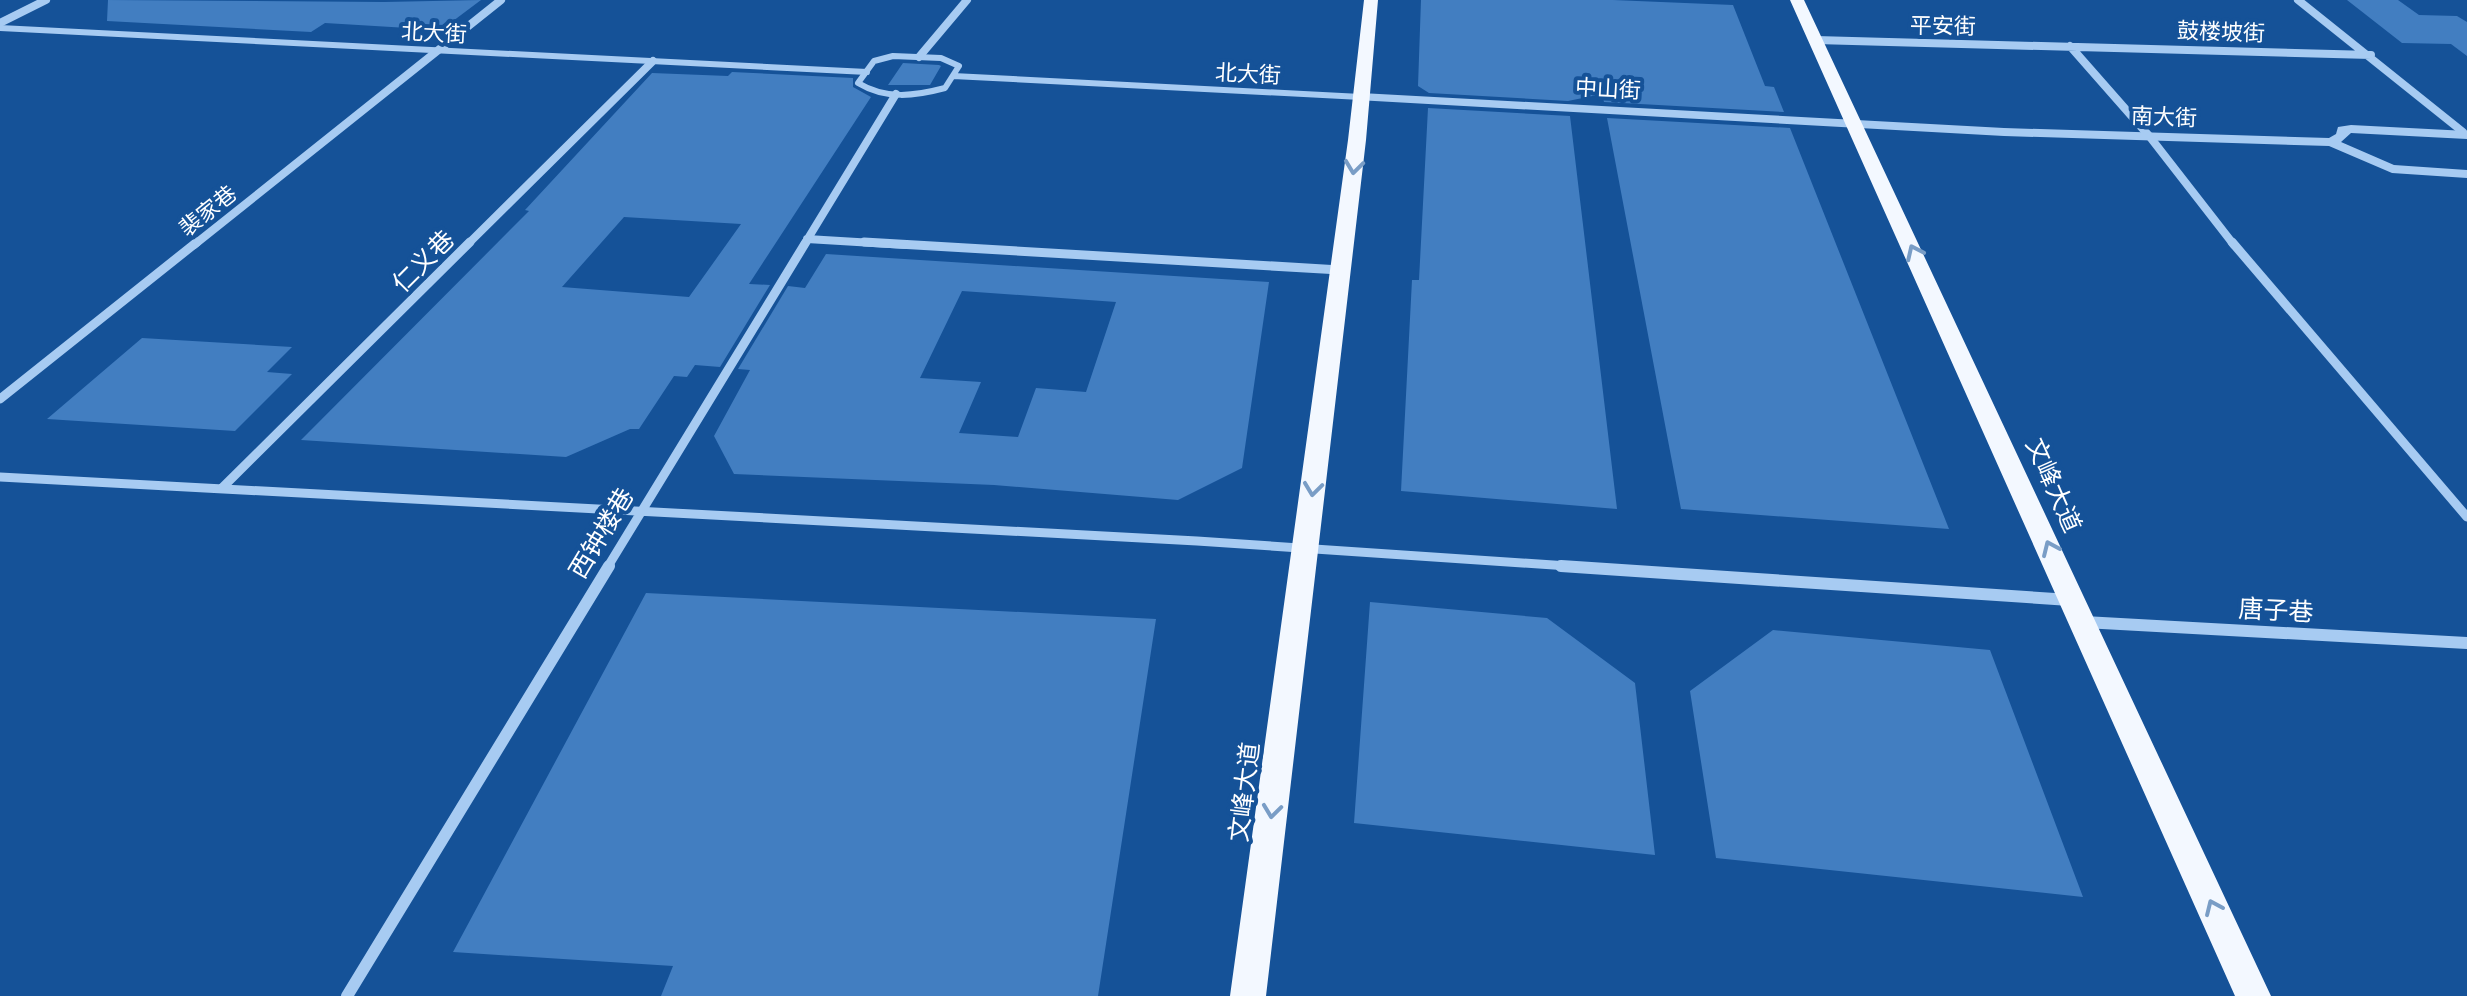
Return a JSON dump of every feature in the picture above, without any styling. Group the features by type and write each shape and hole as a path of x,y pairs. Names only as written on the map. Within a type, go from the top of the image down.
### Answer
{"main road":[{"name":"文峰大道","path":"1248,996 1371,0"},
{"name":"文峰大道","path":"1797,0 2253,996"}],"street":[{"path":"0,27 46,0"},
{"name":"裴家巷","path":"0,399 501,0"},
{"path":"919,57 966,0"},
{"path":"2298,0 2465,134"},
{"name":"北大街","path":"0,27 866,72"},
{"name":"平安街","path":"1816,40 2070,46"},
{"path":"2070,46 2150,137 2261,279 2467,517"},
{"name":"鼓楼坡街","path":"2070,46 2371,55"},
{"path":"893,56 919,57 941,58 959,66 946,88 922,95 896,94 871,92 858,83 874,62 893,56"},
{"name":"仁义巷","path":"221,489 652,61"},
{"name":"北大街","path":"952,76 1361,97"},
{"name":"西钟楼巷","path":"347,996 896,94"},
{"name":"中山街","path":"1361,97 1854,122"},
{"name":"南大街","path":"1854,122 2004,132 2331,142 2392,169 2467,174"},
{"path":"2331,142 2342,136 2342,130 2352,129 2465,134"},
{"path":"807,238 1340,270"},
{"name":"唐子巷","path":"0,477 1305,548 2467,643"}],"building":[{"path":"108,0 481,0 441,30 325,23 311,32 107,21"},
{"path":"1421,0 1613,0 1733,5 1765,86 1774,87 1784,112 1604,102 1602,94 1568,101 1429,93 1418,86"},
{"path":"2347,0 2398,0 2419,15 2457,16 2467,22 2467,56 2451,44 2402,43"},
{"path":"903,63 941,66 930,85 888,85"},
{"path":"732,72 853,78 853,87 871,97 749,284 770,285 720,367 695,365 687,377 674,376 639,429 630,429 566,457 301,440 529,211 525,210 652,73 728,76","holes":["624,217 741,224 689,297 562,287"]},
{"path":"1428,108 1570,116 1617,509 1401,491 1412,280 1419,280"},
{"path":"1607,118 1790,128 1949,529 1681,509"},
{"path":"826,254 1269,282 1242,468 1178,500 994,485 734,474 714,436 750,370 738,369 788,286 805,288","holes":["962,291 1116,302 1086,392 1036,388 1018,437 959,433 981,382 920,378"]},
{"path":"142,338 292,347 267,372 292,374 235,431 47,419"},
{"path":"646,593 1156,619 1098,996 661,996 673,966 453,952"},
{"path":"1370,602 1547,618 1635,683 1655,855 1354,823"},
{"path":"1773,630 1990,650 2083,897 1716,858 1690,691"}]}
